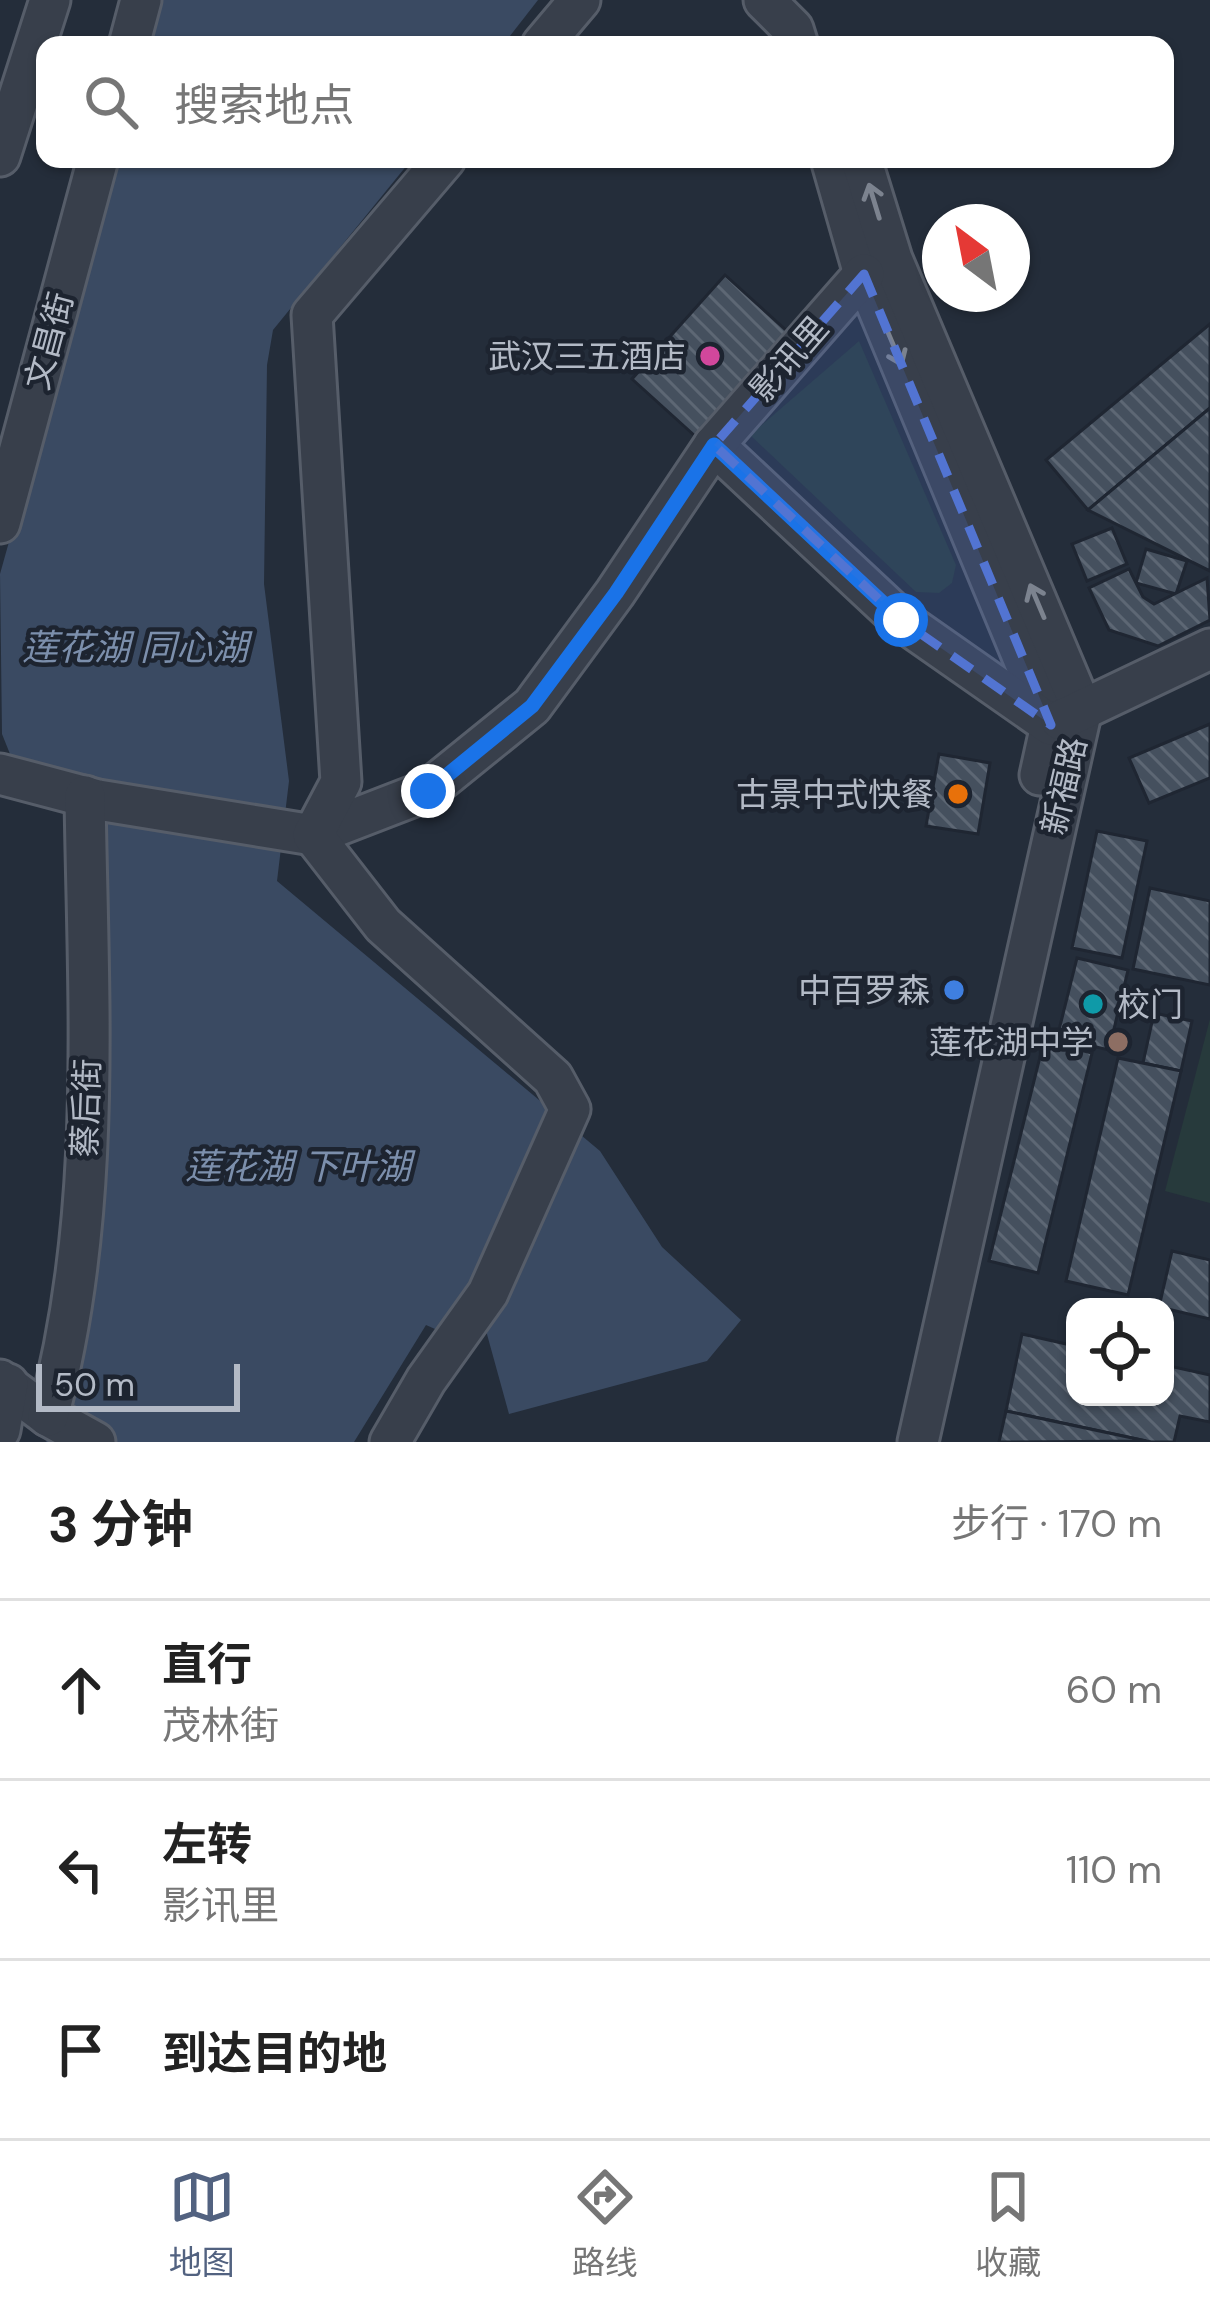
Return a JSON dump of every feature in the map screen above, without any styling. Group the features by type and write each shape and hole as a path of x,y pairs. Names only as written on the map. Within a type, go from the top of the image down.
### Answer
{"street":[{"path":"38,36 50,0"},
{"path":"131,36 141,0"},
{"path":"550,36 580,0"},
{"path":"764,0 795,36"},
{"path":"795,0 819,22 823,36"},
{"path":"0,156 36,44"},
{"name":"文昌街","path":"0,524 96,168"},
{"path":"313,835 341,782 312,315 437,168"},
{"name":"新福路","path":"834,168 864,274 1067,717 893,1442"},
{"name":"新福路","path":"864,168 892,259 1067,717 918,1442"},
{"name":"影讯里","path":"313,835 428,791 532,706 616,593 714,445 864,274"},
{"path":"714,445 901,620 1067,717 1210,650"},
{"path":"0,774 91,798 313,835 383,925 553,1078 570,1109 488,1293 426,1380 390,1442"},
{"name":"蔡后街","path":"48,1417 66,1351 90,1116 91,798"},
{"path":"4,1382 48,1417 95,1442"},
{"path":"0,1430 4,1382"}],"highlighted area":[{"path":"864,274 1051,725 901,620 714,445"}],"shaded area":[{"path":"859,341 956,565 952,583 939,593 916,592 750,435"},
{"path":"1210,1019 1210,1203 1165,1191"}],"water":[{"path":"160,0 538,0 510,36 150,36"},
{"path":"113,168 405,168 273,330 267,365 264,584 289,781 277,881 600,1151 662,1247 741,1320 707,1361 509,1414 485,1327 469,1344 426,1325 354,1442 46,1442 60,1423 105,789 12,759 2,734 0,574"}],"building":[{"name":"武汉三五酒店","path":"725,275 788,332 695,436 632,379"},
{"path":"1210,324 1210,408 1088,510 1046,460"},
{"path":"1210,408 1210,571 1088,510"},
{"path":"1112,528 1127,564 1087,581 1072,544"},
{"path":"1146,549 1187,561 1176,594 1136,583"},
{"path":"1129,569 1143,597 1154,604 1207,578 1210,620 1158,646 1109,630 1089,588"},
{"path":"1210,724 1210,778 1149,803 1129,758"},
{"name":"古景中式快餐","path":"939,754 990,763 978,834 926,826"},
{"path":"1097,831 1147,841 1122,958 1072,948"},
{"path":"1150,888 1210,901 1210,985 1133,969"},
{"name":"校门","path":"1077,958 1128,970 1109,1050 1057,1038"},
{"path":"1154,1013 1192,1021 1181,1071 1143,1063"},
{"path":"1044,1041 1092,1053 1038,1273 989,1261"},
{"path":"1118,1058 1181,1071 1128,1295 1066,1281"},
{"path":"1172,1251 1210,1260 1210,1319 1174,1311 1174,1298 1161,1298"},
{"path":"1022,1334 1066,1344 1066,1406 1174,1406 1174,1367 1210,1375 1210,1422 1180,1416 1174,1442 1151,1442 1006,1411"},
{"path":"1006,1411 1146,1441 999,1442"}],"place":[{"name":"武汉三五酒店","path":"710,356"},
{"name":"古景中式快餐","path":"958,794"},
{"name":"中百罗森","path":"954,990"},
{"name":"校门","path":"1093,1004"},
{"name":"莲花湖中学","path":"1118,1042"}],"route":[{"path":"428,791 532,706 616,593 714,445 901,620"}],"water label":[{"name":"莲花湖 同心湖","path":"135,647"},
{"name":"莲花湖 下叶湖","path":"298,1166"}]}
